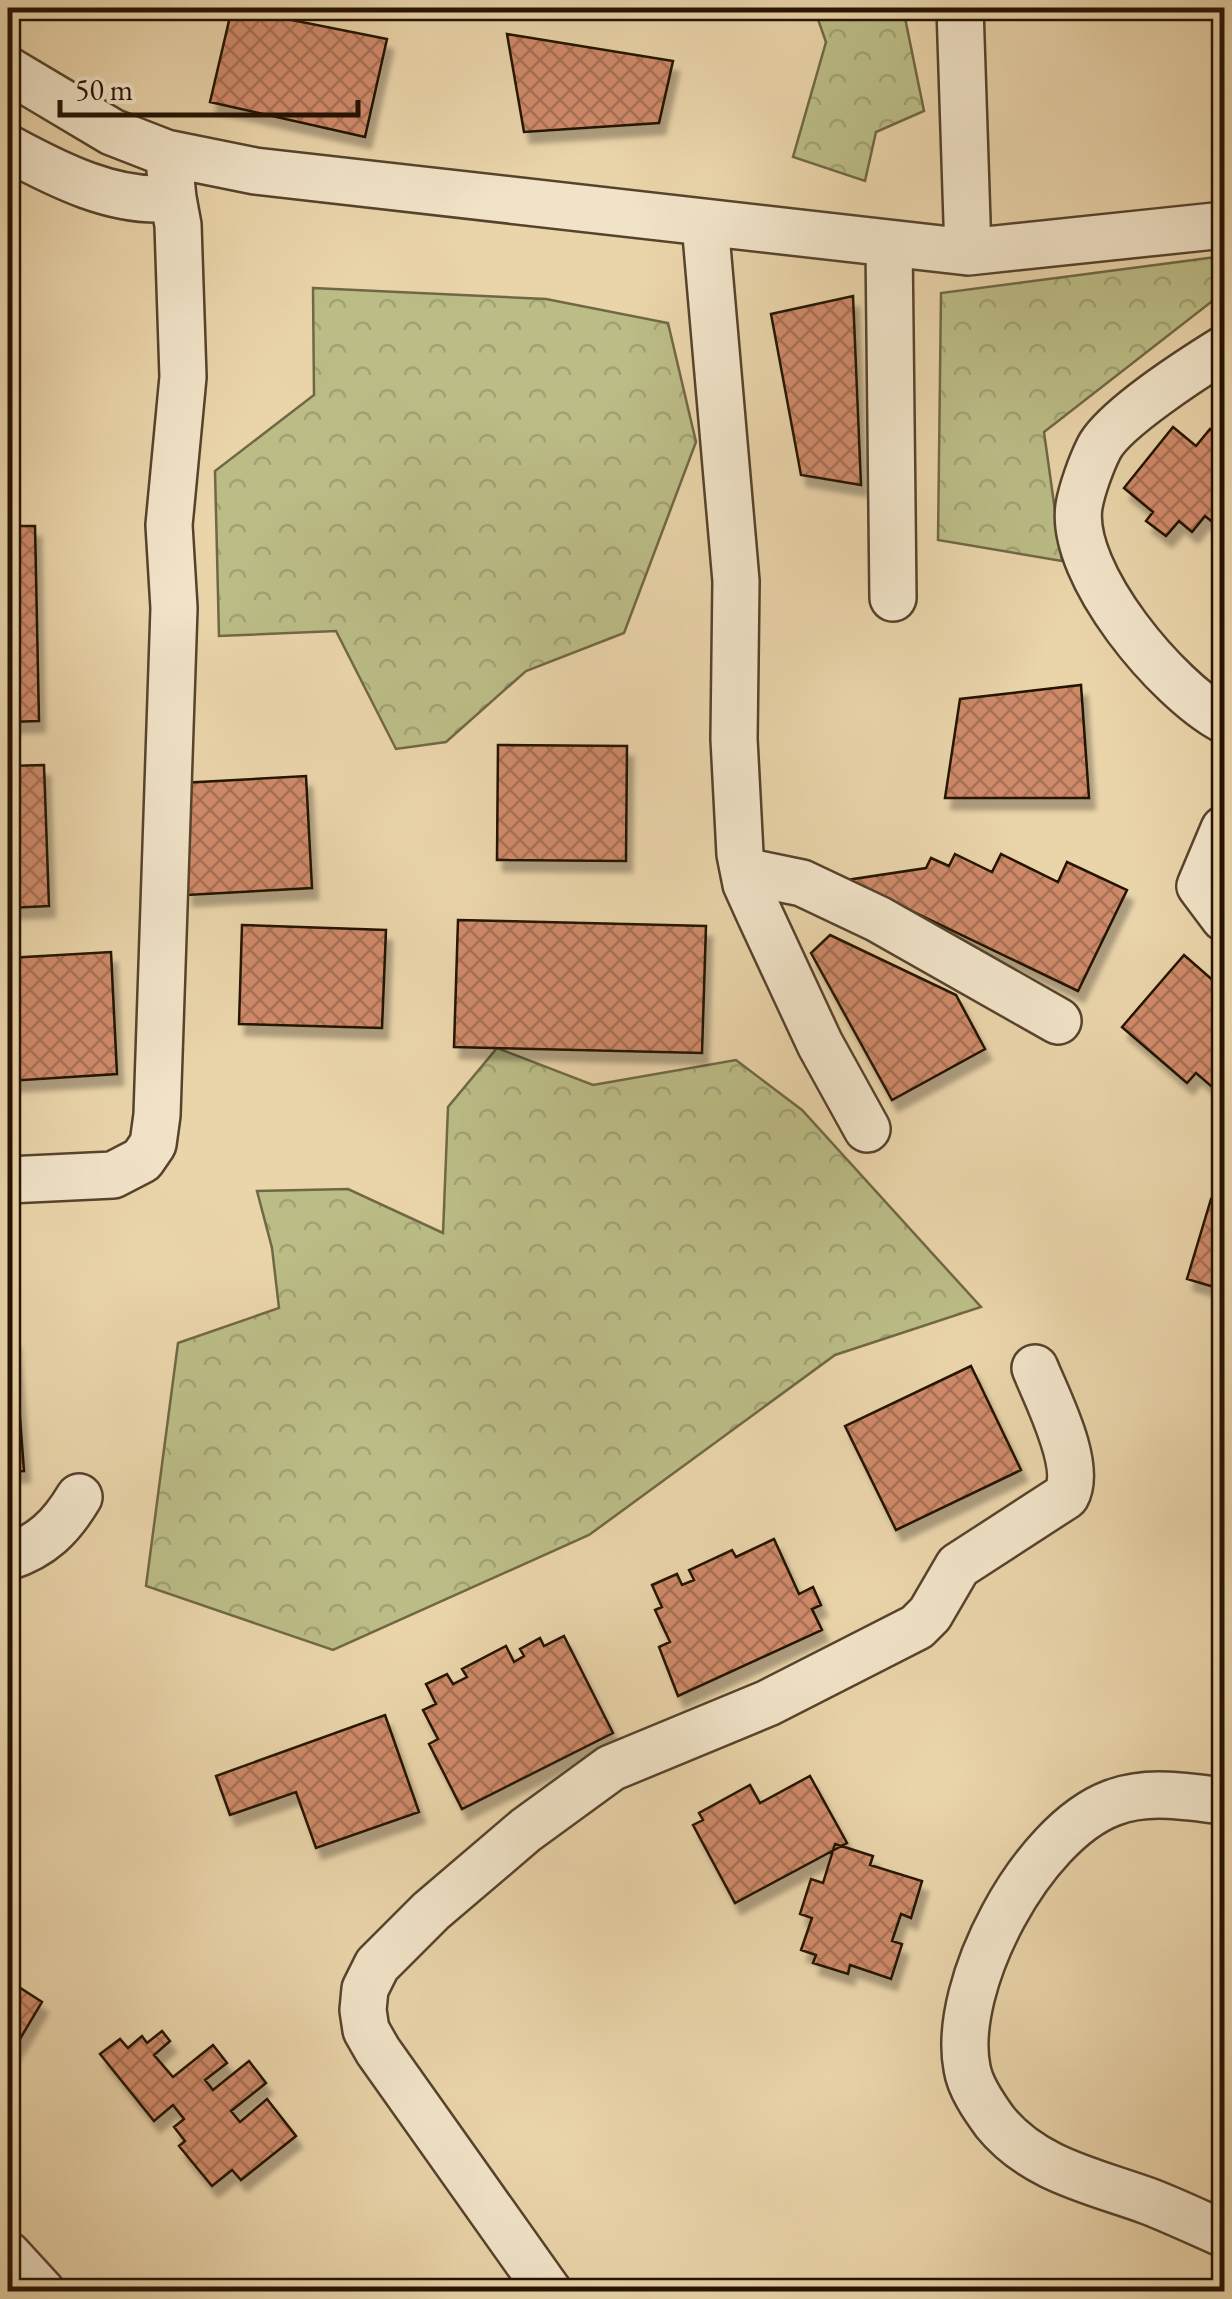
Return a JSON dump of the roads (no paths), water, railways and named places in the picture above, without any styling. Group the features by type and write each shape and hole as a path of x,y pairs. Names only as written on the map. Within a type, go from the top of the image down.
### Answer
{"street":[{"path":"960,8 968,252"},
{"path":"8,70 77,114 166,154 254,172 968,252 1224,224"},
{"path":"8,148 52,172 131,198 173,198"},
{"path":"8,1180 113,1175 129,1170 153,1144 162,1026 174,608 169,525 183,376 179,240 166,154"},
{"path":"705,223 736,581 734,739 744,871 820,1044 867,1129"},
{"path":"890,244 893,598"},
{"path":"1224,349 1174,380 1100,445 1079,507 1084,550 1140,645 1224,720"},
{"path":"1224,828 1200,886 1224,918"},
{"path":"744,871 802,884 878,919 1058,1021"},
{"path":"548,2292 378,2051 364,2021 369,1978 388,1950 431,1911 598,1776 768,1703 916,1628 970,1556 1066,1496 1071,1486 1066,1446 1035,1368"},
{"path":"8,1558 41,1543 59,1528 79,1496"},
{"path":"1224,1802 1152,1793 1111,1803 1076,1824 1048,1851 1024,1881 981,1965 968,2019 967,2068 981,2102 998,2125 1046,2163 1224,2234"},
{"path":"8,2255 42,2292"}]}
